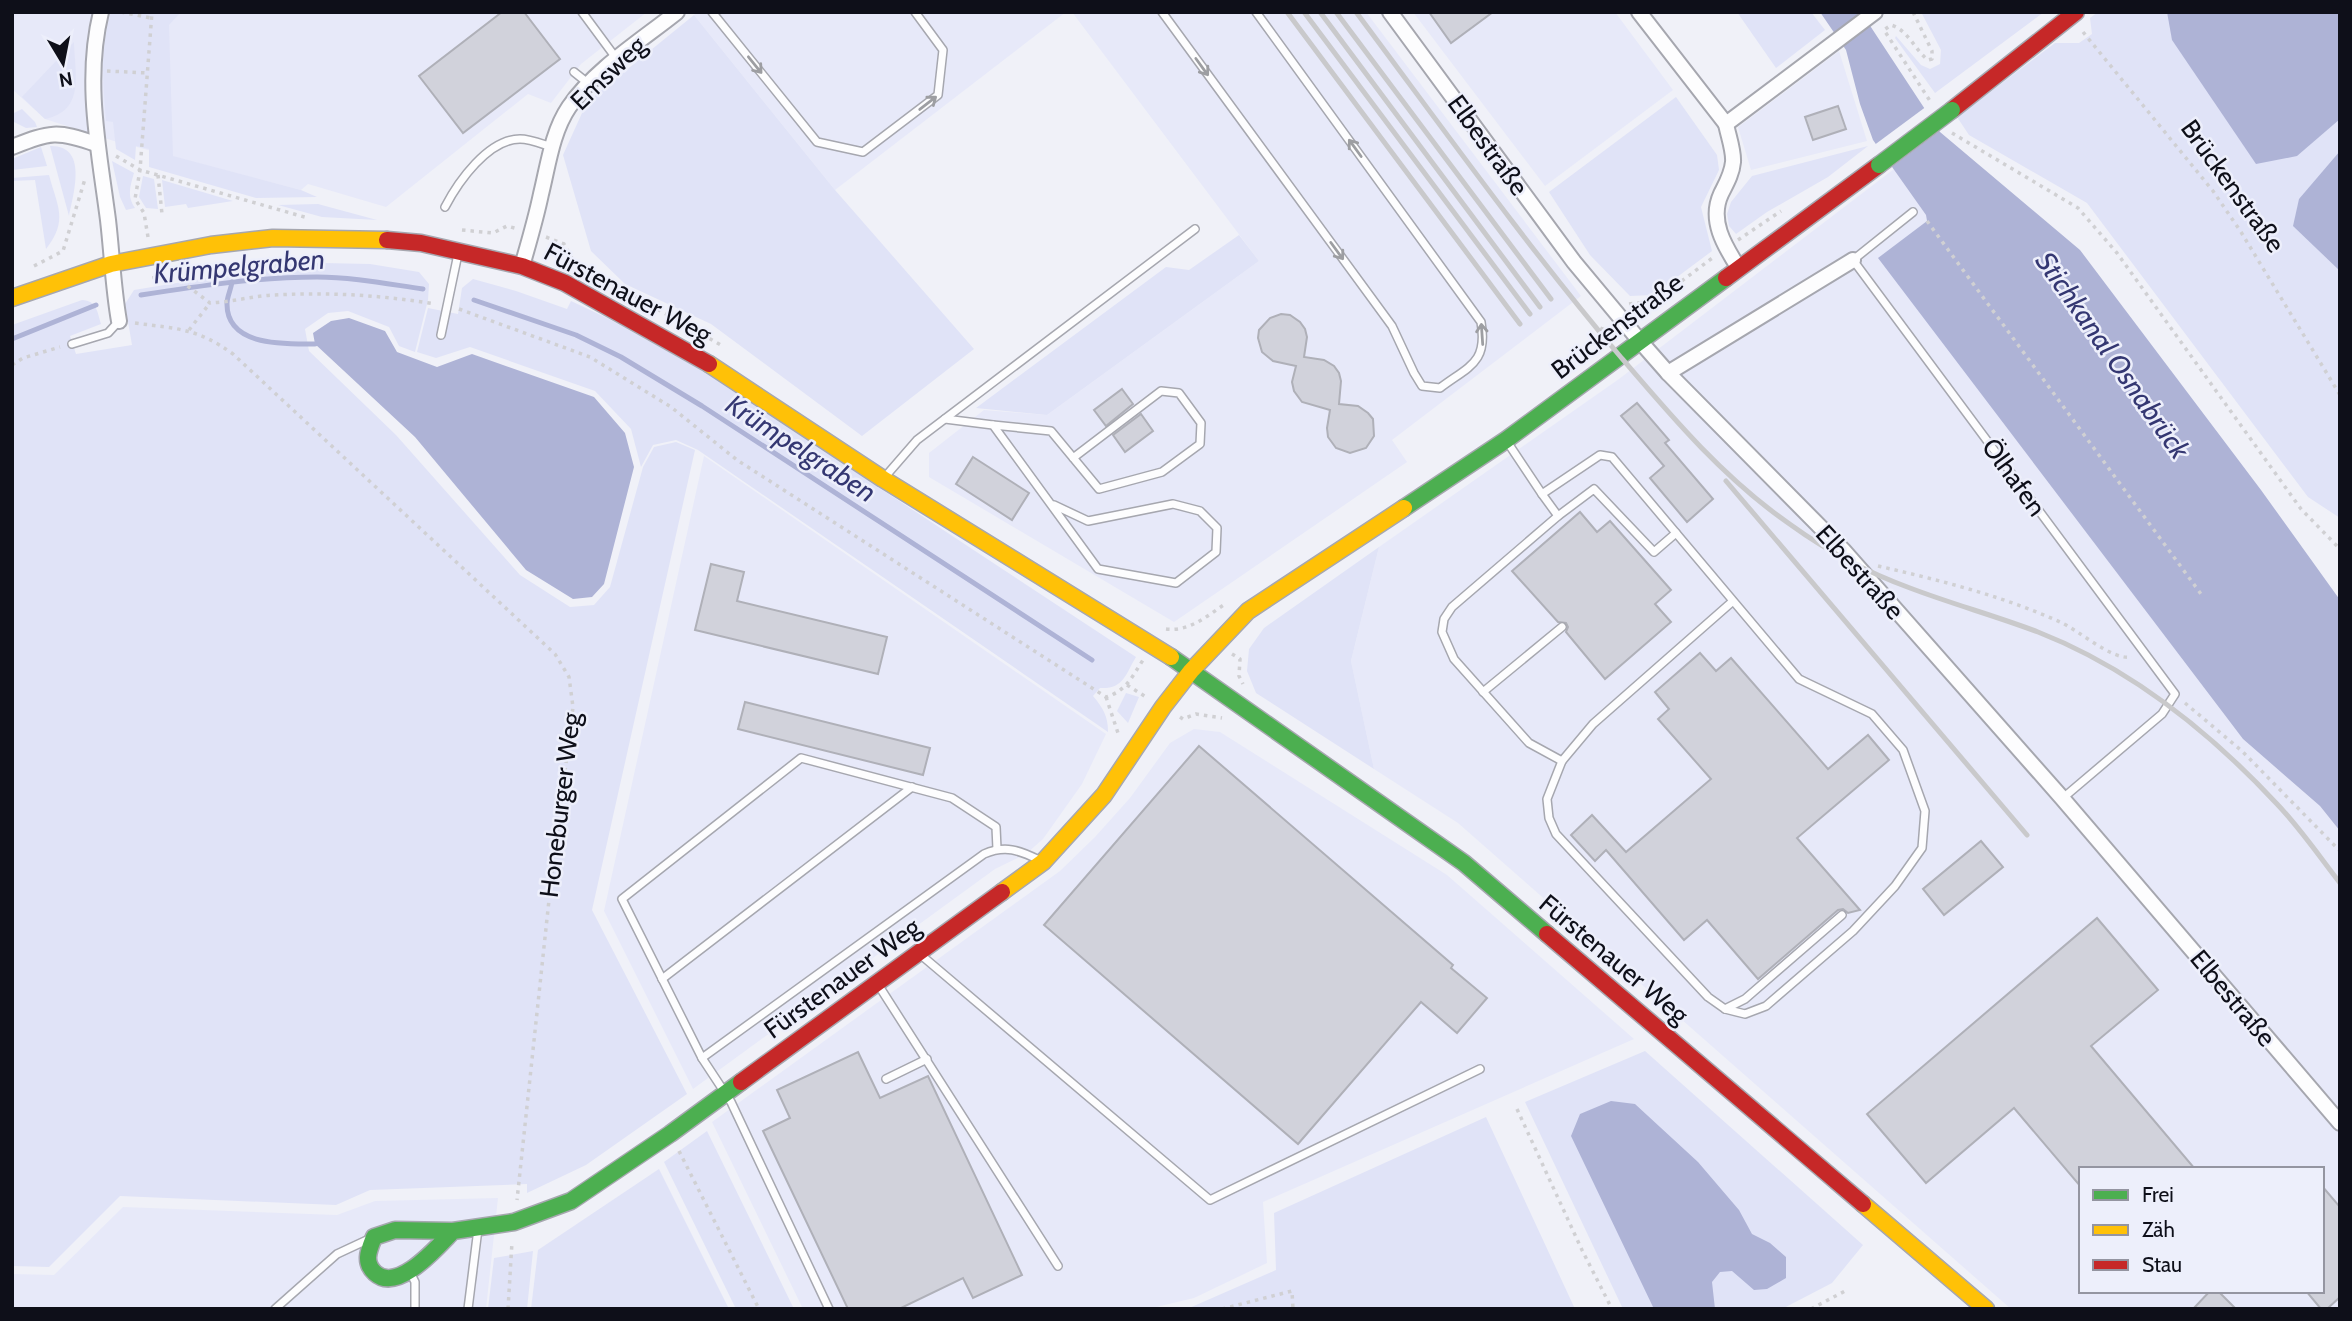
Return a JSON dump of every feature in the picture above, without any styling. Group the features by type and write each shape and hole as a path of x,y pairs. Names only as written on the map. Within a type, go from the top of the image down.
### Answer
{"street":[{"path":"100,12 93,47 92,70 96,144 119,321"},
{"name":"Emsweg","path":"522,266 552,147 568,108 617,59 677,12"},
{"name":"Elbestraße","path":"1390,12 1574,262 1639,340 1668,373 1843,550 2062,798 2340,1124"},
{"path":"1639,12 1726,124 1734,161 1716,215 1726,248 1738,267"},
{"name":"Brückenstraße","path":"1192,671 1248,611 1506,440 1879,164 1944,110 2071,14"},
{"path":"1726,124 1870,15"},
{"path":"12,147 43,135 66,133 96,144"},
{"name":"Fürstenauer Weg","path":"12,298 71,275 111,264 211,245 274,238 371,239 421,243 522,266 565,283 702,359 883,479 1192,671 1464,863 1986,1309"},
{"path":"1668,373 1853,260"},
{"name":"Fürstenauer Weg","path":"374,1237 395,1230 453,1231 514,1222 571,1200 670,1133 1043,862 1104,795 1163,707 1192,671"},
{"path":"374,1237 367,1254 372,1270 383,1278 397,1278 410,1272 453,1231"}],"lane":[{"path":"582,12 617,59"},
{"path":"712,12 817,142 863,152 938,95 943,50 915,12"},
{"path":"1162,12 1392,326 1422,386 1440,388 1479,358 1485,342 1481,322 1256,12"},
{"path":"575,72 589,85"},
{"path":"446,207 456,186 471,168 503,142 521,139 552,147"},
{"path":"1853,260 1913,212"},
{"path":"883,479 917,440 1195,229"},
{"path":"442,335 459,250"},
{"name":"Ölhafen","path":"1853,260 2175,694"},
{"path":"72,344 108,333 119,321"},
{"path":"945,419 1051,431 1073,458 1099,489 1163,472 1200,444 1201,424 1179,393 1161,391 1073,458"},
{"path":"993,425 1054,505 1098,569 1176,583 1216,552 1217,528 1200,510 1173,504 1088,521 1054,505"},
{"path":"1506,440 1558,516"},
{"path":"1542,494 1600,456 1612,457 1799,679 1872,714 1903,750 1925,811 1922,848 1895,886 1853,931 1766,1006 1745,1014 1725,1009 1707,997 1556,834 1549,818 1547,799 1562,761 1593,724 1733,601"},
{"path":"1562,761 1529,743 1454,659 1442,632 1444,619 1452,607 1558,516 1594,489 1654,552 1676,533"},
{"path":"1483,692 1562,627"},
{"path":"2062,798 2162,714 2175,694"},
{"path":"829,1309 725,1092 702,1058 622,899 802,758 952,798 996,827 997,849"},
{"path":"662,979 912,787"},
{"path":"702,1058 984,854 1011,848 1043,862"},
{"path":"1725,1009 1745,999 1842,915"},
{"path":"918,953 1210,1200 1480,1069"},
{"path":"877,983 1058,1266"},
{"path":"886,1079 927,1059"},
{"path":"468,1309 478,1228"},
{"path":"275,1309 337,1254 374,1237"},
{"path":"410,1272 415,1282 415,1309"}],"path":[{"path":"121,12 151,18"},
{"path":"151,256 144,213 135,199 135,190 140,170 152,12"},
{"path":"1913,12 1932,51 1932,59 1928,60 1921,55 1898,27 1891,24 1884,30 1944,110"},
{"name":"Brückenstraße","path":"2071,14 2213,191 2241,232 2340,395"},
{"path":"92,70 147,73"},
{"path":"1950,132 2078,208 2117,253 2301,509 2340,549"},
{"path":"24,271 63,251 96,144 111,145 115,155 140,170 310,218"},
{"path":"158,175 162,214"},
{"path":"1596,352 1604,324 1631,303 1655,301 1783,209"},
{"path":"1927,221 2201,594"},
{"path":"451,229 493,233 507,226 532,232 564,244 574,262"},
{"path":"181,281 210,303 271,295 327,293 395,298 447,306 590,356 671,407 737,460 1106,697 1116,726"},
{"path":"189,330 210,303"},
{"name":"Honeburger Weg","path":"119,321 189,330 211,338 233,354 555,654 569,677 573,706 514,1222 508,1309"},
{"path":"12,365 23,358 72,344"},
{"path":"1872,564 1923,576 2062,622 2126,658 2145,655"},
{"path":"1163,629 1176,630 1191,626 1226,604"},
{"path":"1240,659 1239,676 1245,689"},
{"path":"1106,697 1116,694 1127,685"},
{"path":"2175,694 2242,751 2340,851"},
{"path":"1517,1109 1612,1309"},
{"path":"670,1133 759,1309"},
{"path":"1222,1309 1292,1290 1293,1309"},
{"path":"1811,1309 1846,1291"}],"shaded area":[{"path":"12,12 647,12 581,64 551,103 528,94 386,207 308,184 301,190 114,141 45,119 12,89"},
{"path":"111,12 181,12 169,25 173,156 301,190 317,197 256,198 149,167 149,149 136,146 135,160 116,149 113,122 106,121 103,80 105,39"},
{"path":"697,12 1066,12 835,190 694,15"},
{"path":"1072,12 1366,12 1581,296 1392,440 1407,462 1174,622 929,477 929,453 984,410 1047,415 1259,261"},
{"path":"1413,12 1615,12 1673,90 1545,186"},
{"path":"1737,12 1811,12 1825,30 1776,68"},
{"path":"1921,12 2044,12 1935,93 1895,38 1896,36 1921,65 1930,69 1940,64 1941,50"},
{"path":"2098,12 2340,12 2340,518 2308,497 2087,203 1969,135 1957,117 2055,43 2079,43 2092,34 2090,18"},
{"path":"694,15 835,190 974,349 862,436 711,324 625,284 591,251 563,155 587,102"},
{"path":"74,42 76,79 72,100 58,115 45,119 22,97"},
{"path":"1839,51 1867,141 1751,170 1738,127"},
{"path":"1676,97 1717,155 1719,170 1701,207 1712,251 1653,295 1630,296 1590,255 1549,192"},
{"path":"22,109 37,127 26,128 12,121 12,114"},
{"path":"50,146 70,153 74,161 75,183 69,216"},
{"path":"1868,146 1828,177 1767,212 1736,234 1729,226 1727,214 1731,202 1752,176"},
{"path":"41,147 47,166 12,170 12,159"},
{"path":"112,161 134,173 130,195 135,208 126,210 120,197"},
{"path":"1894,169 1926,215 1927,221 1879,258 2243,739 2320,806 2340,831 2340,1309 2011,1309 1458,823 1374,769 1351,661 1379,547 1619,379"},
{"path":"49,175 58,204 59,221 53,239 46,249 35,180 12,181 12,178"},
{"path":"143,176 154,179 158,209 146,208 139,197"},
{"path":"162,180 233,201 188,208 186,204 165,207"},
{"path":"318,204 377,220 322,217 278,205"},
{"path":"1239,235 1259,261 1047,415 976,408 1166,267 1189,270"},
{"path":"271,264 370,264 419,272 429,284 428,300 415,352 399,346 389,327 348,311 328,313 305,329 309,351 396,435 520,575 570,607 594,605 610,587 643,467 654,447 676,442 695,450 592,910 687,1094 586,1165 527,1193 527,1184 370,1190 336,1205 120,1196 49,1267 12,1266 12,325 82,300 91,302 96,307 101,324 70,336 76,354 132,345 125,304 134,290 249,271"},
{"path":"473,279 567,309 571,301 696,367 1136,657 1119,683 1100,688 1093,696 1104,712 1108,732 698,450 676,440 653,445 641,467 631,429 595,391 470,347 436,358 417,352 428,308 458,314 462,288"},
{"path":"704,456 1106,734 1082,784 1043,839 1026,854 995,869 693,1089 604,911"},
{"path":"1379,547 1351,661 1374,769 1256,693 1247,671 1249,649 1264,628"},
{"path":"1126,693 1139,697 1128,723 1117,711"},
{"path":"1194,729 1220,732 1447,875 1634,1039 1263,1202 1267,1263 1194,1298 1148,1309 803,1309 712,1122 1060,871 1130,798 1170,743"},
{"path":"1645,1051 1863,1245 1832,1283 1782,1309 1623,1309 1525,1102"},
{"path":"1486,1117 1575,1309 1187,1309 1276,1270 1274,1213"},
{"path":"707,1131 794,1309 736,1309 664,1162"},
{"path":"659,1169 729,1309 531,1309 538,1250"},
{"path":"498,1198 486,1309 12,1309 12,1274 54,1275 123,1207 337,1215 375,1201"},
{"path":"533,1251 527,1309 488,1309 494,1258"}],"water":[{"name":"Stichkanal Osnabrück","path":"1820,12 1861,12 1940,132 2080,250 2261,490 2340,600 2340,831 2320,806 2243,739 1878,258 1927,221 1926,215 1873,140 1860,104 1846,50"},
{"path":"2167,12 2340,12 2340,119 2297,156 2256,164 2172,40"},
{"path":"2340,151 2340,271 2293,226 2299,199"},
{"path":"349,318 385,331 397,352 437,367 472,354 594,397 625,433 634,467 604,584 592,597 573,599 526,570 415,437 315,344 313,333 331,321"},
{"path":"1611,1101 1635,1104 1698,1162 1739,1210 1752,1234 1770,1243 1786,1257 1786,1278 1767,1289 1754,1290 1732,1271 1720,1272 1712,1282 1715,1309 1654,1309 1571,1136 1580,1114"}],"pier":[{"path":"1927,106 1942,129 1889,169 1873,146"}],"building":[{"path":"502,12 524,12 560,59 463,133 419,76"},
{"path":"1429,12 1493,12 1451,43"},
{"path":"1838,106 1846,129 1813,140 1805,117"},
{"path":"1281,314 1290,315 1305,329 1307,337 1304,357 1324,360 1339,373 1339,404 1358,406 1373,419 1374,436 1366,448 1350,453 1336,448 1328,437 1330,410 1302,402 1294,391 1292,382 1296,366 1273,361 1262,352 1259,330 1270,318"},
{"path":"1122,389 1133,404 1106,426 1094,410"},
{"path":"1637,403 1669,440 1665,443 1713,499 1687,522 1650,478 1664,466 1621,416"},
{"path":"1141,414 1153,431 1125,452 1113,435"},
{"path":"973,457 1029,493 1012,520 956,484"},
{"path":"1580,512 1597,532 1610,521 1671,590 1655,604 1671,622 1605,679 1566,632 1566,623 1558,622 1512,571"},
{"path":"711,564 744,572 737,601 887,637 878,674 695,630"},
{"path":"1700,653 1716,671 1731,658 1828,769 1868,735 1889,760 1797,838 1860,910 1848,913 1843,909 1838,910 1758,979 1707,920 1684,940 1606,850 1595,861 1571,835 1592,815 1626,852 1711,779 1658,719 1669,709 1655,692"},
{"path":"745,702 930,748 923,775 738,729"},
{"path":"1199,746 1453,965 1451,968 1487,998 1457,1033 1421,1002 1298,1144 1044,925"},
{"path":"1981,841 2003,867 1944,915 1923,889"},
{"path":"2097,918 2158,990 2091,1046 2193,1167 2079,1167 2079,1185 2014,1108 1926,1183 1867,1114"},
{"path":"858,1052 880,1098 928,1076 1022,1275 973,1298 963,1278 899,1309 848,1309 763,1131 790,1118 777,1090"},
{"path":"2324,1188 2340,1207 2340,1297 2327,1309 2321,1309 2308,1293 2324,1293"},
{"path":"2208,1293 2220,1293 2236,1309 2193,1309"}],"waterway":[{"name":"Krümpelgraben","path":"141,295 295,277 343,278 423,289"},
{"path":"232,282 227,303 229,317 236,328 259,340 315,344"},
{"name":"Krümpelgraben","path":"474,300 576,335 621,357 702,406 1092,660"},
{"name":"Krümpelgraben","path":"12,339 96,305"}],"railway":[{"path":"1287,12 1520,324"},
{"path":"1304,12 1530,314"},
{"path":"1320,12 1540,307"},
{"path":"1336,12 1551,299"},
{"path":"1356,12 1585,313 1679,423 1743,488 1805,535 1864,568 1926,594 2038,632 2105,664 2136,683 2196,727 2251,777 2294,823 2340,883"},
{"path":"1726,481 2027,835"}],"traffic: fast":[{"path":"1879,165 1952,110"},
{"path":"1404,508 1506,440 1726,278"},
{"path":"1171,657 1464,863 1547,934"},
{"path":"453,1231 417,1266 406,1273 384,1278 375,1273 369,1265 368,1256 374,1237 395,1230 453,1231 514,1222 571,1201 741,1082"}],"traffic: slow":[{"path":"12,298 111,264 211,245 273,238 387,240"},
{"path":"709,364 883,479 1171,657"},
{"path":"1002,892 1043,862 1104,795 1163,707 1191,671 1248,611 1404,508"},
{"path":"1863,1204 1986,1309"}],"traffic: jam":[{"path":"1952,110 2076,12"},
{"path":"1726,278 1879,165"},
{"path":"387,240 421,243 522,266 565,283 709,364"},
{"path":"741,1082 1002,892"},
{"path":"1547,934 1863,1204"}]}
